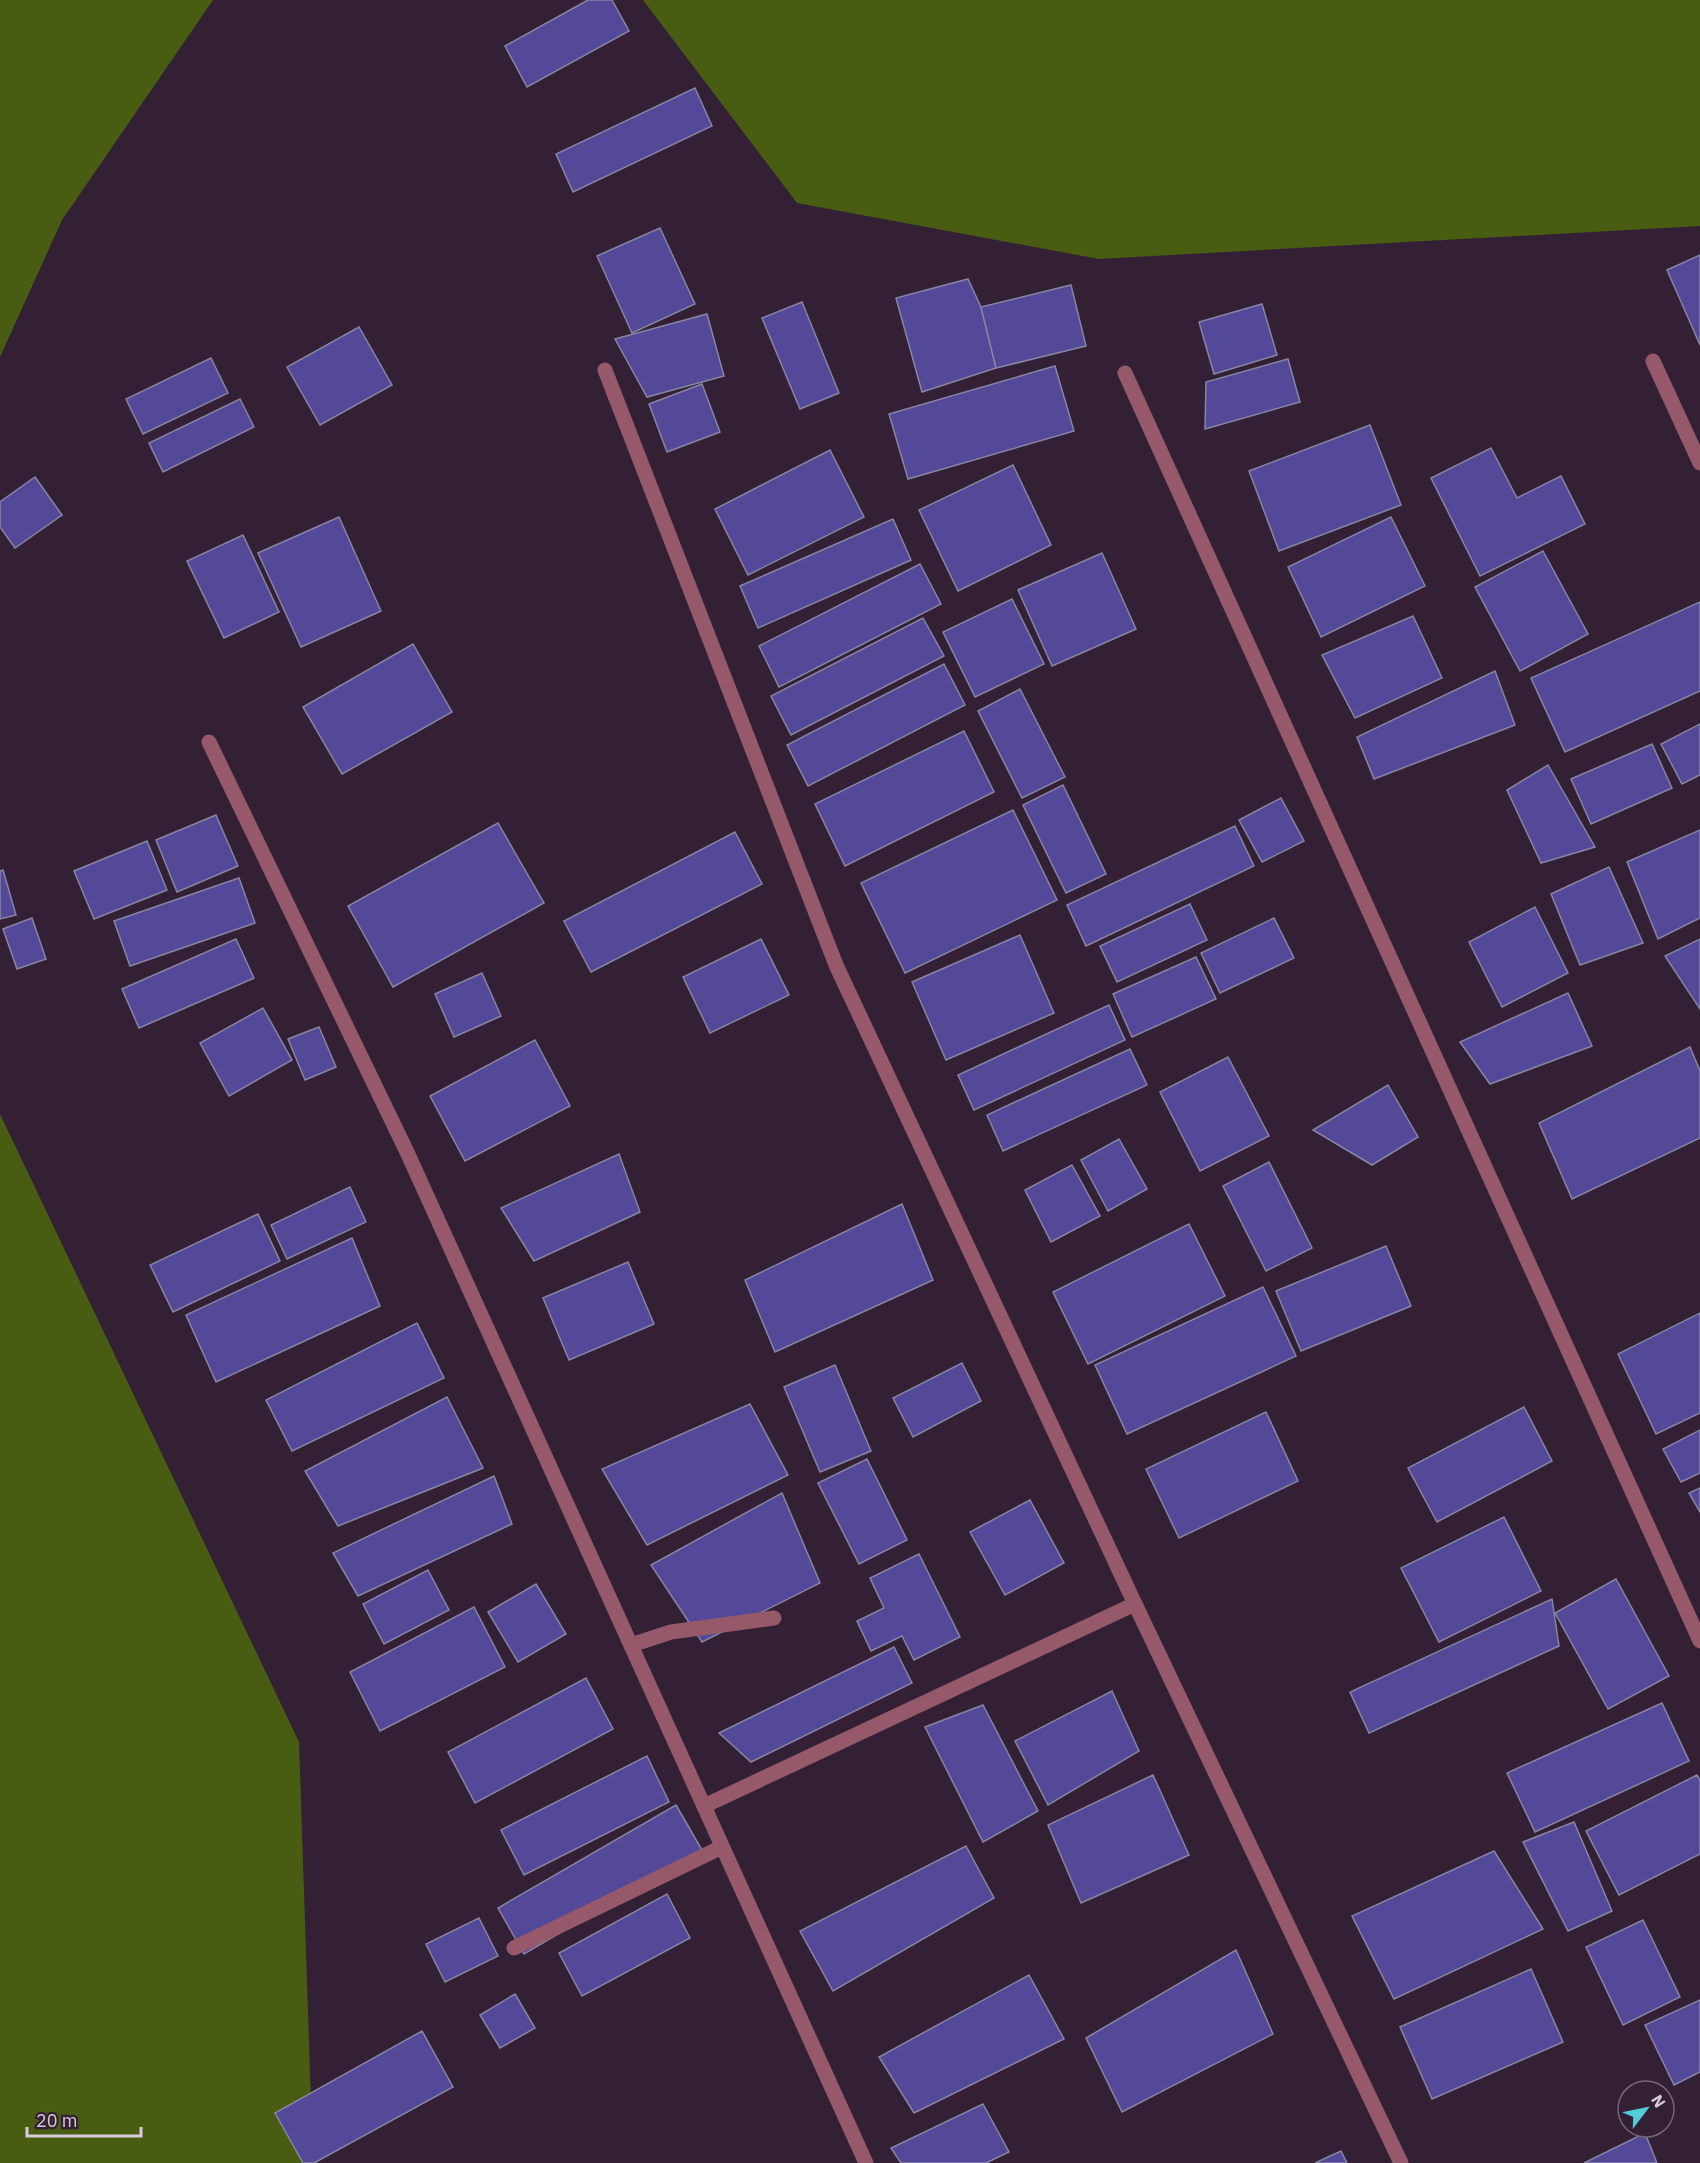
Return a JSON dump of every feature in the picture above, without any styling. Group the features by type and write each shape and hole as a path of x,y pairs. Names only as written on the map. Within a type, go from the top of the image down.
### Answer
{"street":[{"path":"1653,361 1700,463"},
{"path":"605,370 836,964 1135,1604 1401,2163"},
{"path":"1125,373 1700,1641"},
{"path":"210,742 407,1152 866,2163"},
{"path":"704,1806 1135,1604"},
{"path":"631,1645 671,1632 774,1618"},
{"path":"514,1948 722,1847"}],"green space":[{"path":"0,0 213,0 62,220 0,357"},
{"path":"643,0 1700,0 1700,226 1099,259 797,203"},
{"path":"0,1114 299,1742 313,2163 0,2163"}],"building":[{"path":"588,0 612,0 629,31 527,87 505,46"},
{"path":"695,88 712,126 573,192 556,154"},
{"path":"660,228 695,304 632,333 597,256"},
{"path":"1700,255 1700,345 1667,270"},
{"path":"968,279 981,307 996,368 922,392 896,298"},
{"path":"1071,285 1086,346 996,368 981,307"},
{"path":"802,302 839,393 800,409 762,318"},
{"path":"1262,304 1277,355 1214,374 1199,322"},
{"path":"707,314 724,376 647,397 615,339"},
{"path":"359,327 392,385 320,425 287,367"},
{"path":"211,358 228,393 143,434 126,399"},
{"path":"1288,359 1300,402 1205,429 1206,382"},
{"path":"1055,366 1074,431 908,479 889,414"},
{"path":"702,384 720,432 667,452 649,404"},
{"path":"240,399 254,427 163,472 149,443"},
{"path":"1370,425 1401,505 1279,551 1249,471"},
{"path":"1491,448 1517,498 1561,476 1585,524 1480,576 1431,478"},
{"path":"830,450 864,517 748,575 715,509"},
{"path":"1013,465 1051,545 958,591 919,510"},
{"path":"35,477 62,515 15,548 0,527 0,502"},
{"path":"339,517 381,611 301,647 258,553"},
{"path":"1391,517 1425,586 1321,637 1288,567"},
{"path":"893,519 911,560 758,628 740,586"},
{"path":"243,535 279,612 224,638 187,561"},
{"path":"1543,551 1588,634 1520,671 1475,587"},
{"path":"1102,553 1136,629 1052,666 1018,590"},
{"path":"920,564 941,604 779,687 759,646"},
{"path":"1012,599 1044,664 975,697 943,632"},
{"path":"1700,602 1700,691 1565,752 1531,678"},
{"path":"1413,616 1442,678 1355,718 1322,655"},
{"path":"923,618 944,656 791,735 771,696"},
{"path":"413,644 452,712 342,774 303,707"},
{"path":"944,664 965,705 808,786 787,745"},
{"path":"1495,671 1515,725 1374,779 1357,737"},
{"path":"1020,689 1065,777 1022,798 978,711"},
{"path":"1700,724 1700,775 1682,784 1661,744"},
{"path":"964,731 994,792 845,866 815,804"},
{"path":"1652,744 1672,788 1591,824 1571,779"},
{"path":"1548,765 1595,847 1541,863 1507,790"},
{"path":"1063,785 1106,874 1066,893 1023,805"},
{"path":"1281,798 1304,841 1262,862 1239,820"},
{"path":"1013,810 1057,900 905,973 861,883"},
{"path":"216,815 238,866 177,892 156,840"},
{"path":"498,823 544,903 393,987 348,906"},
{"path":"1235,826 1254,866 1086,946 1067,905"},
{"path":"1700,830 1700,918 1658,939 1627,862"},
{"path":"735,832 762,884 591,972 564,921"},
{"path":"147,841 167,890 94,919 74,871"},
{"path":"1609,867 1643,943 1580,965 1551,894"},
{"path":"3,870 16,915 0,919 0,871"},
{"path":"239,878 255,923 130,966 114,921"},
{"path":"1190,904 1207,940 1117,982 1100,946"},
{"path":"1535,907 1568,973 1502,1007 1469,942"},
{"path":"32,918 46,959 17,969 3,929"},
{"path":"1274,918 1294,958 1220,993 1201,953"},
{"path":"1020,935 1054,1013 946,1060 912,982"},
{"path":"236,939 254,978 139,1028 122,989"},
{"path":"761,939 789,995 710,1033 683,977"},
{"path":"1700,939 1700,1009 1665,956"},
{"path":"1196,957 1216,999 1132,1037 1113,994"},
{"path":"482,973 501,1016 454,1037 435,994"},
{"path":"1568,993 1592,1046 1490,1084 1460,1042"},
{"path":"1109,1005 1125,1040 974,1110 958,1075"},
{"path":"263,1008 292,1060 229,1096 200,1043"},
{"path":"319,1027 336,1067 305,1080 288,1039"},
{"path":"535,1040 570,1106 465,1161 430,1096"},
{"path":"1690,1047 1700,1071 1700,1138 1572,1199 1539,1123"},
{"path":"1130,1049 1147,1085 1003,1151 987,1115"},
{"path":"1228,1057 1269,1136 1200,1171 1160,1092"},
{"path":"1388,1085 1418,1137 1372,1165 1313,1130"},
{"path":"1119,1139 1147,1189 1108,1211 1081,1160"},
{"path":"619,1154 640,1212 534,1261 501,1208"},
{"path":"1269,1162 1312,1248 1266,1271 1223,1186"},
{"path":"1072,1165 1100,1216 1051,1242 1025,1190"},
{"path":"350,1187 366,1222 287,1259 271,1225"},
{"path":"902,1204 933,1280 775,1352 745,1280"},
{"path":"258,1214 280,1261 173,1312 150,1265"},
{"path":"1189,1224 1225,1296 1088,1364 1053,1292"},
{"path":"352,1238 380,1306 216,1382 186,1315"},
{"path":"1386,1246 1411,1306 1301,1351 1276,1291"},
{"path":"628,1262 654,1324 569,1360 543,1298"},
{"path":"1263,1287 1296,1356 1127,1434 1095,1365"},
{"path":"1700,1313 1700,1413 1656,1434 1618,1354"},
{"path":"417,1323 444,1378 292,1451 266,1400"},
{"path":"962,1363 981,1401 913,1437 893,1398"},
{"path":"835,1365 871,1451 820,1472 784,1387"},
{"path":"447,1397 483,1468 338,1526 305,1471"},
{"path":"750,1404 788,1475 647,1545 602,1469"},
{"path":"1524,1407 1552,1461 1437,1522 1408,1468"},
{"path":"1266,1412 1298,1481 1179,1538 1146,1469"},
{"path":"1700,1430 1700,1473 1681,1482 1663,1449"},
{"path":"867,1459 907,1540 859,1564 818,1483"},
{"path":"494,1476 512,1524 358,1596 333,1553"},
{"path":"1700,1488 1700,1512 1689,1493"},
{"path":"782,1493 820,1583 702,1642 651,1565"},
{"path":"1030,1500 1064,1563 1005,1595 970,1532"},
{"path":"1504,1517 1541,1591 1439,1642 1401,1568"},
{"path":"919,1554 960,1637 914,1660 902,1636 871,1651 857,1621 884,1608 870,1578"},
{"path":"428,1570 449,1610 384,1644 363,1604"},
{"path":"1616,1579 1669,1676 1608,1709 1555,1613"},
{"path":"536,1584 566,1634 518,1662 488,1612"},
{"path":"1552,1599 1559,1646 1369,1733 1350,1692"},
{"path":"474,1607 505,1667 380,1731 350,1672"},
{"path":"894,1647 912,1683 751,1762 719,1733"},
{"path":"586,1678 613,1729 475,1803 448,1752"},
{"path":"1112,1691 1139,1751 1048,1805 1015,1741"},
{"path":"1662,1703 1689,1761 1535,1832 1507,1773"},
{"path":"983,1705 1038,1811 983,1842 925,1727"},
{"path":"647,1756 669,1802 524,1875 501,1830"},
{"path":"1153,1775 1189,1855 1081,1903 1048,1825"},
{"path":"1697,1775 1700,1780 1700,1854 1619,1895 1586,1831"},
{"path":"676,1805 702,1850 524,1954 498,1908"},
{"path":"1574,1822 1612,1911 1568,1931 1523,1842"},
{"path":"966,1846 994,1898 833,1991 800,1931"},
{"path":"1494,1851 1543,1929 1394,1999 1352,1916"},
{"path":"667,1894 690,1938 582,1996 559,1953"},
{"path":"479,1918 498,1956 445,1982 426,1944"},
{"path":"1643,1920 1680,1997 1623,2025 1586,1947"},
{"path":"1236,1950 1273,2034 1122,2112 1086,2038"},
{"path":"1531,1969 1563,2042 1432,2099 1400,2027"},
{"path":"1029,1975 1064,2039 914,2113 879,2057"},
{"path":"515,1994 535,2028 500,2048 480,2015"},
{"path":"1700,2000 1700,2072 1676,2084 1676,2079 1671,2079 1645,2025"},
{"path":"422,2031 453,2087 314,2163 303,2163 275,2113"},
{"path":"983,2104 1009,2152 986,2163 901,2163 891,2148"},
{"path":"1633,2139 1647,2139 1657,2163 1584,2163"},
{"path":"1341,2151 1347,2163 1315,2163"}]}
